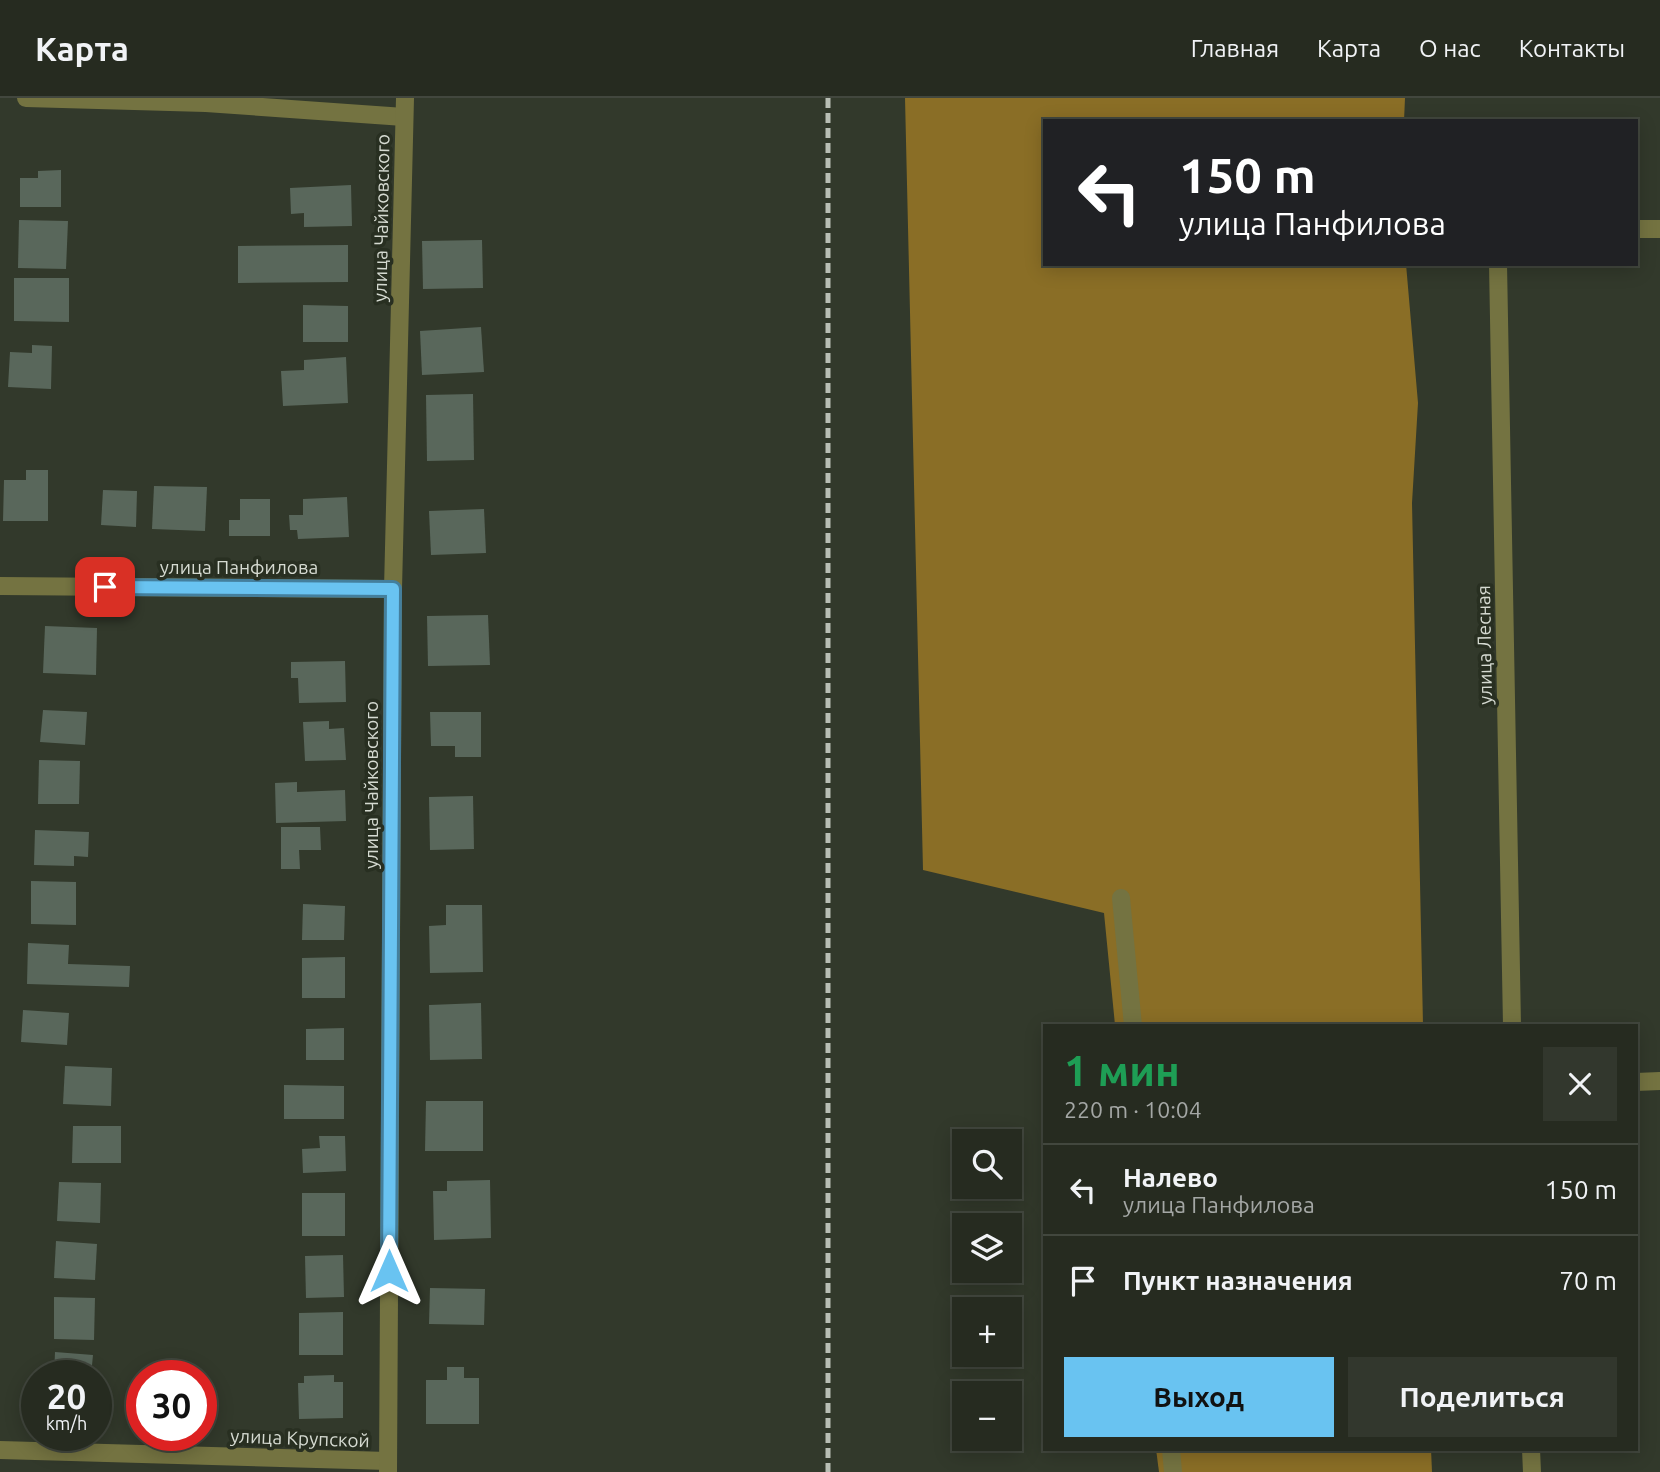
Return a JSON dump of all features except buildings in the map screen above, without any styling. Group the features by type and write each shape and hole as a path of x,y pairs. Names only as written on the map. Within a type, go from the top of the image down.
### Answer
{"street":[{"path":"26,98 206,100 404,117"},
{"name":"улица Чайковского","path":"388,1467 393,589 405,98"},
{"path":"1638,229 1660,229"},
{"name":"улица Лесная","path":"1498,266 1512,1024"},
{"name":"улица Панфилова","path":"0,586 393,589"},
{"path":"1121,898 1133,1024"},
{"path":"1638,1082 1660,1081"},
{"name":"улица Крупской","path":"0,1450 388,1467"},
{"path":"1171,1451 1173,1472"},
{"path":"1531,1451 1532,1472"}],"shaded area":[{"path":"905,98 1405,98 1404,119 1043,119 1043,266 1406,266 1418,403 1412,503 1423,1024 1115,1024 1104,913 923,870"},
{"path":"1156,1451 1431,1451 1432,1472 1159,1472"}],"railway":[{"path":"828,98 828,1472"}],"route":[{"path":"105,587 393,589 389,1271"}]}
